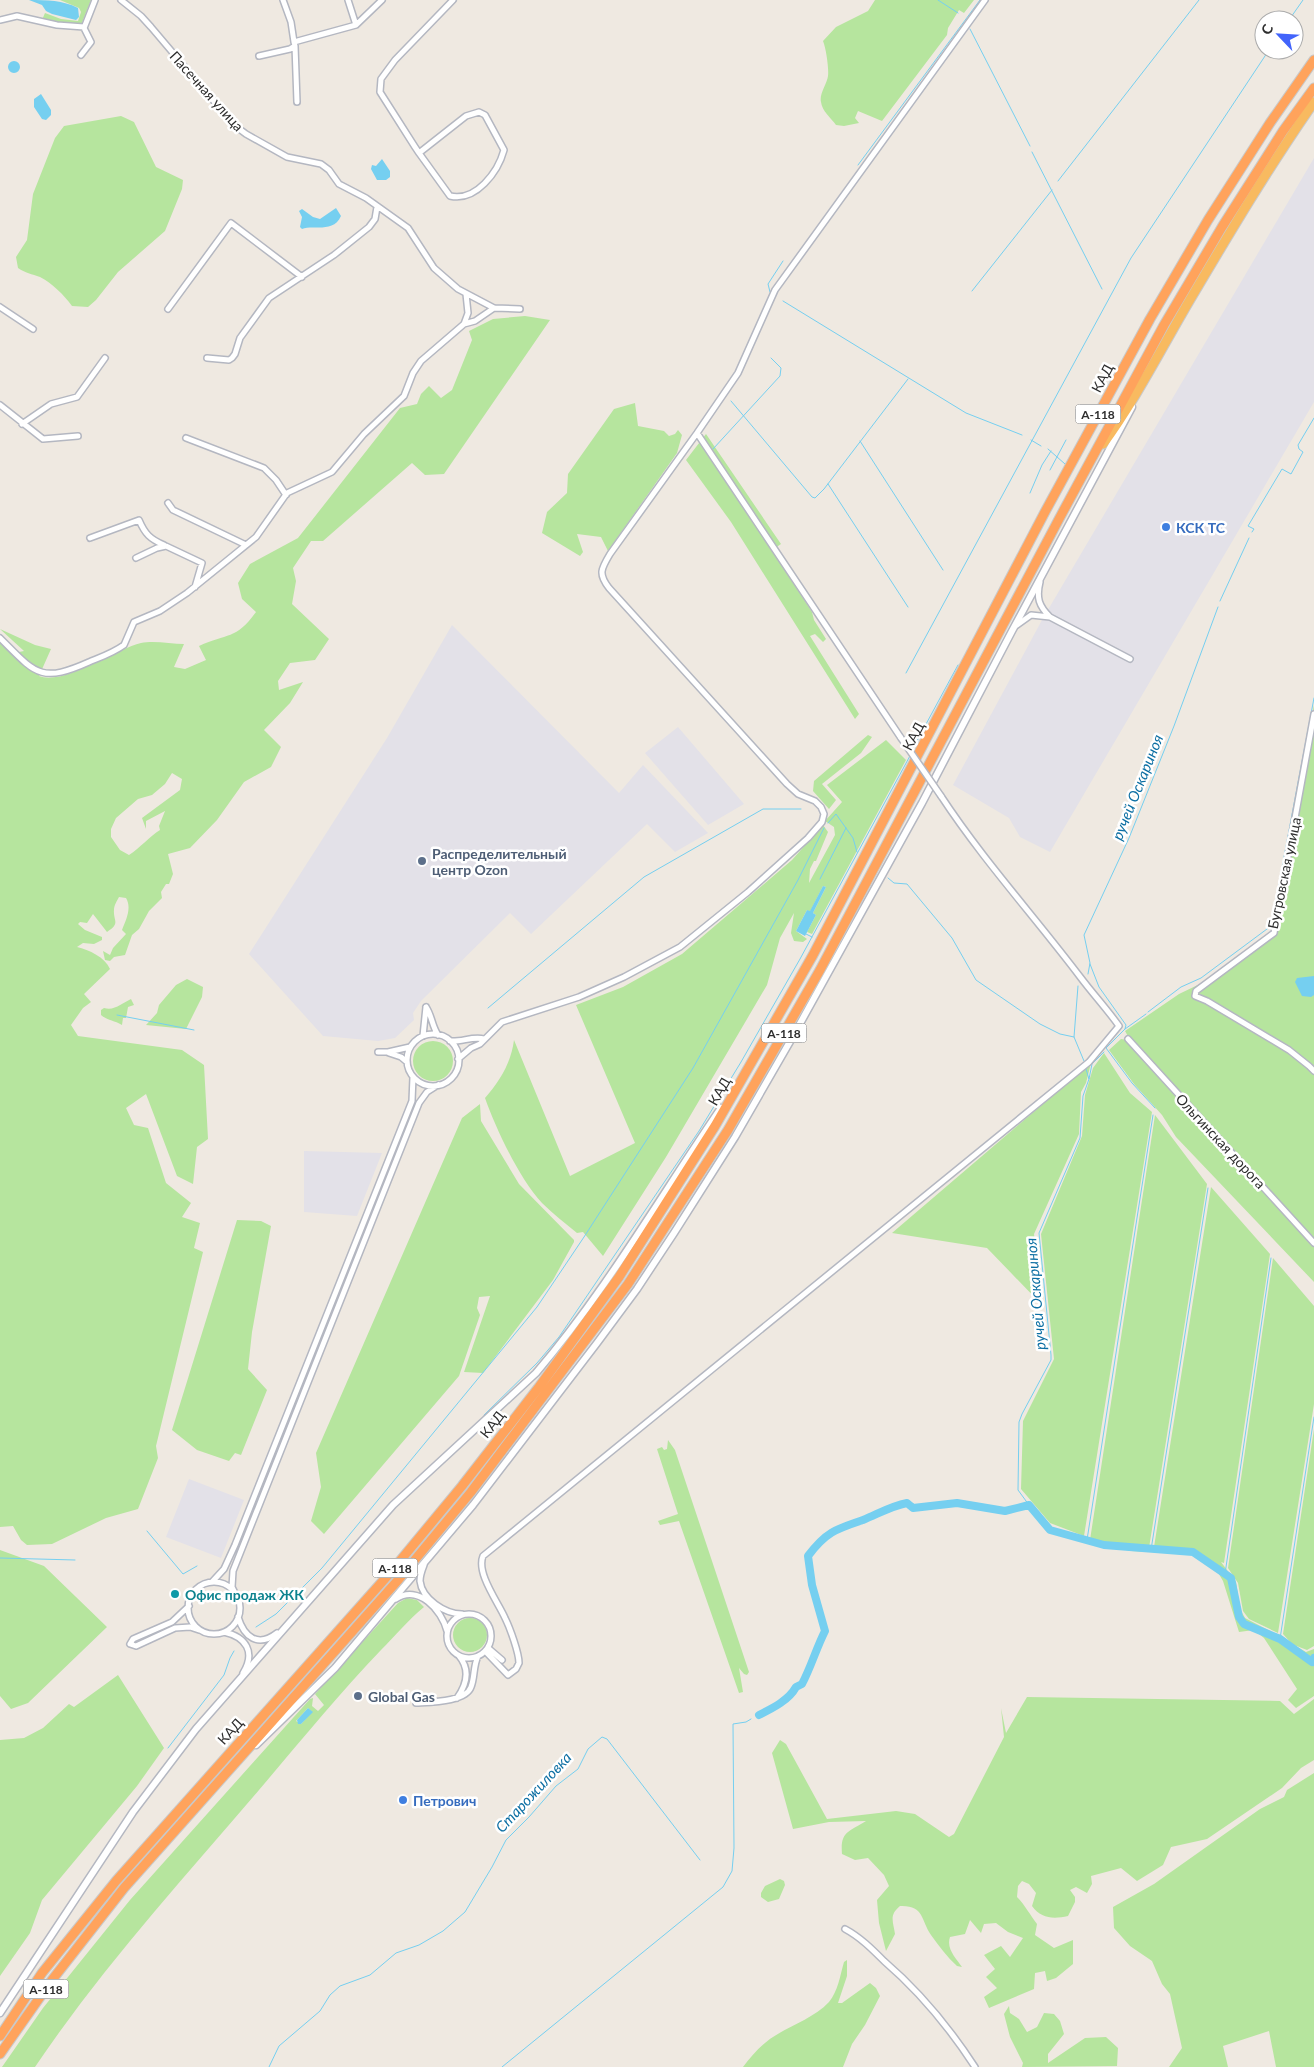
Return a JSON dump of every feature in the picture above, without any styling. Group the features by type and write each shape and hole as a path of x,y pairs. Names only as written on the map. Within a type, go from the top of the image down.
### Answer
{"highway":[{"name":"КАД","path":"0,2036 42,1973 116,1881 390,1573 462,1486 533,1394 619,1277 715,1126 818,946 1046,510 1150,319 1213,212 1270,123 1314,60"},
{"name":"КАД","path":"0,2054 52,1980 124,1888 399,1579 471,1492 628,1284 728,1130 820,970 1164,325 1283,131 1314,88"},
{"path":"1092,459 1115,428 1257,189 1314,102"}],"street":[{"path":"81,55 91,42 84,27 95,0"},
{"name":"Пасечная улица","path":"121,0 151,27 240,130 287,157 321,164 329,170 339,184 356,192 408,228 434,268 466,294 494,308 520,309"},
{"path":"283,0 291,22 295,44 297,102"},
{"path":"348,0 356,25"},
{"path":"259,56 290,49 295,44 356,25 382,0"},
{"path":"419,153 466,116 479,112 485,115 504,150 501,161 487,181 475,192 460,198 450,196 419,153 380,92 381,79 395,60 453,0"},
{"path":"458,1059 471,1048 480,1044 502,1022 579,997 624,977 680,947 755,886 808,838 822,822 824,814 821,807 815,801 798,794 787,784 609,588 601,576 603,565 738,373 775,290 985,0"},
{"path":"0,20 17,16 57,25 84,27"},
{"path":"206,358 229,360 232,358 240,338 269,298 302,277 369,227 375,219 377,207"},
{"path":"168,309 231,223 302,277"},
{"path":"464,324 468,313 466,294"},
{"path":"0,307 33,330"},
{"path":"0,638 19,660 39,671 51,674 70,671 120,648 127,640 134,622 160,612 195,588 256,537 286,495 332,472 364,434 404,396 421,361 464,324 475,321 494,308"},
{"path":"214,1787 335,1668 424,1564 534,1426 631,1296 730,1145 797,1030 922,803 1158,357"},
{"path":"22,424 51,404 77,397 105,358"},
{"path":"0,405 43,439 78,436"},
{"path":"486,1650 508,1675 519,1664 506,1619 485,1579 482,1563 483,1556 1089,1062 1119,1026 1074,966 1039,926 981,852 941,796 698,432"},
{"path":"186,438 264,468 276,480 286,495"},
{"path":"168,503 173,510 246,545"},
{"path":"90,538 139,520 149,538 202,563 195,588"},
{"path":"136,558 156,548 166,546"},
{"path":"1041,577 1037,595 1039,603 1050,617 1130,659"},
{"path":"1012,631 1024,619 1031,616 1050,617"},
{"name":"Бугровская улица","path":"1314,714 1274,933 1196,991 1195,996 1207,1001 1289,1050 1314,1071"},
{"path":"422,1036 426,1007 438,1034 450,1041 461,1042 478,1037 484,1038"},
{"path":"378,1052 388,1052 410,1047 422,1036 438,1034"},
{"name":"Ольгинская дорога","path":"1128,1039 1314,1243"},
{"path":"286,1627 268,1639 255,1640 245,1633 238,1617 239,1600 232,1586 233,1571 419,1104 427,1092 455,1073 458,1059 457,1052 450,1041"},
{"path":"407,1062 410,1047"},
{"path":"233,1686 249,1661 249,1651 241,1640 233,1634 223,1632 209,1633 182,1627 136,1646 130,1644 133,1640 172,1622 188,1606 194,1593 199,1588 212,1582 224,1569 270,1459 412,1101 413,1077 407,1062 401,1057 388,1052"},
{"path":"0,2013 133,1812 196,1729 393,1505 517,1392 552,1355 613,1270 748,1068"},
{"path":"413,1077 424,1084 438,1085"},
{"path":"416,1703 450,1700 465,1696 470,1692 474,1666 479,1656 486,1650 492,1636 485,1620 474,1614 452,1614 425,1592 420,1580 424,1564"},
{"path":"212,1582 221,1583 235,1593"},
{"path":"391,1602 404,1594 416,1595 421,1597 439,1613 447,1631 449,1645 465,1666 465,1687 457,1698"},
{"path":"188,1606 192,1621 202,1631"},
{"path":"447,1631 450,1624 462,1614"},
{"path":"223,1632 230,1629 238,1617"},
{"path":"486,1650 502,1660"},
{"path":"458,1655 466,1658 479,1656"},
{"path":"845,1929 856,1935 888,1964 936,2012 974,2067"}],"shaded area":[{"path":"1314,158 1314,402 1050,852 1020,837 1009,818 953,785 1042,620"},
{"path":"452,625 619,793 643,765 708,833 675,852 647,824 531,934 510,913 421,1001 413,1013 414,1020 395,1038 378,1041 323,1036 249,954 387,738"},
{"path":"678,727 744,804 708,825 645,753"},
{"path":"304,1151 382,1153 357,1216 304,1212"},
{"path":"189,1479 244,1500 221,1558 166,1537"}],"green space":[{"path":"60,0 91,0 81,25 64,25 42,20 45,13 61,19 78,21 81,12 79,8"},
{"path":"875,0 974,0 964,13 959,10 948,28 947,35 882,121 858,111 855,118 859,123 844,126 836,125 825,111 821,102 828,73 823,41 836,27 868,11"},
{"path":"121,116 134,122 156,167 183,180 182,189 165,231 118,272 96,300 88,307 72,306 49,283 18,268 16,257 27,240 33,194 55,138 64,126"},
{"path":"525,316 550,320 444,474 425,475 412,463 323,541 311,541 293,568 296,581 292,604 329,639 315,660 290,663 278,681 279,690 303,682 290,703 264,730 281,747 271,767 244,782 217,820 190,848 168,854 173,874 169,884 166,884 161,892 162,898 149,911 139,929 132,935 125,955 114,957 110,961 105,960 103,951 110,955 113,948 126,934 122,930 128,910 126,898 119,897 114,908 115,924 107,932 93,914 87,923 80,922 78,924 85,930 102,937 102,940 94,944 83,943 77,947 101,958 110,969 84,994 91,1002 83,1008 71,1025 78,1036 182,1050 204,1065 208,1139 197,1147 193,1184 177,1176 146,1094 126,1108 134,1125 148,1128 166,1183 191,1203 182,1217 200,1223 194,1248 203,1252 156,1446 158,1458 138,1509 106,1518 52,1544 27,1545 21,1540 13,1526 0,1527 0,640 19,652 24,651 0,629 35,645 51,649 39,676 49,678 75,672 130,647 146,642 184,644 174,667 185,669 206,660 199,646 237,632 256,612 242,599 238,583 250,564 298,538 400,408 417,404 421,394 429,386 441,398 452,390 472,340 469,331 493,319","holes":["172,773 182,779 180,790 142,818 146,829 146,821 165,811 159,826 160,830 129,855 120,850 111,837 111,829 116,818 138,799 152,795 165,784"]},
{"path":"635,403 638,426 664,431 669,436 675,434 678,430 682,435 677,453 608,551 601,537 577,534 583,552 580,556 542,533 547,512 567,493 568,474 614,409"},
{"path":"706,434 781,544 772,550 812,612 814,620 826,639 823,642 815,634 810,636 859,714 855,719 731,522 686,460"},
{"path":"1314,705 1314,1282 1176,1137 1162,1115 1134,1084 1109,1050 1121,1039 1127,1040 1129,1038 1125,1031 1179,994 1204,982 1273,932"},
{"path":"868,735 872,737 861,753 822,784 836,800 829,809 813,791 814,781"},
{"path":"886,740 906,760 812,934 807,932 816,915 813,913 826,887 823,886 810,912 807,910 796,931 807,939 803,942 794,941 791,933 794,913 780,938 767,985 666,1157 603,1256 583,1232 577,1233 546,1207 525,1181 509,1154 485,1098 504,1071 513,1048 514,1040 570,1176 635,1143 576,1005 623,987 682,954 792,860 823,825 828,832 816,861 814,861 810,869 809,883 835,835 834,827 825,821 842,802 827,785"},
{"path":"187,979 203,987 202,997 186,1029 146,1025 157,1013 159,1005 176,985"},
{"path":"131,999 134,1005 128,1007 126,1018 123,1018 122,1025 101,1015 101,1010 104,1008 115,1008"},
{"path":"433,1041 447,1047 453,1061 447,1075 433,1081 419,1075 413,1061 419,1047"},
{"path":"1104,1053 1130,1093 1152,1112 1084,1536 1050,1523 1021,1489 1023,1421 1054,1359 1041,1234 1082,1136 1085,1095 1093,1068"},
{"path":"1091,1063 1086,1083 1081,1092 1079,1134 1034,1234 1042,1305 987,1248 892,1233"},
{"path":"480,1104 481,1121 519,1184 574,1242 553,1280 483,1373 464,1372 490,1296 479,1297 477,1308 480,1315 459,1376 324,1534 311,1521 321,1487 316,1453 462,1118"},
{"path":"1155,1115 1207,1184 1149,1548 1186,1547 1154,1547 1211,1187 1270,1254 1224,1563 1221,1562 1236,1582 1240,1609 1245,1618 1281,1635 1292,1644 1283,1634 1314,1429 1314,1646 1307,1650 1294,1645 1306,1652 1314,1649 1314,1696 1296,1708 1288,1700 1297,1689 1264,1638 1254,1630 1239,1632 1223,1581 1216,1569 1192,1554 1131,1551 1075,1537 1090,1540"},
{"path":"237,1220 261,1221 271,1226 252,1332 248,1369 267,1390 241,1455 235,1453 229,1461 197,1450 172,1430"},
{"path":"1273,1258 1314,1306 1314,1404 1278,1633 1249,1619 1243,1611 1238,1583 1228,1568"},
{"path":"668,1440 675,1450 749,1672 747,1675 744,1674 739,1668 743,1692 739,1693 679,1521 660,1525 658,1521 678,1514 657,1449 662,1447 664,1450 667,1449"},
{"path":"0,1550 44,1566 107,1627 28,1703 11,1709 0,1696"},
{"path":"407,1598 417,1600 424,1607 349,1684 172,1891 87,1995 35,2067 2,2067 43,2008 130,1900 310,1699 313,1698 312,1706 318,1711 324,1705 315,1694 398,1603","holes":["308,1708 312,1712 301,1724 296,1721"]},
{"path":"470,1618 482,1623 487,1635 482,1647 470,1652 458,1647 453,1635 458,1623"},
{"path":"118,1675 164,1748 137,1786 42,1900 30,1933 0,1976 0,1740 24,1738 43,1728 69,1704 74,1707"},
{"path":"1027,1697 1280,1701 1294,1714 1314,1699 1314,1760 1301,1768 1282,1788 1207,1839 1171,1847 1163,1865 1137,1881 1121,1868 1091,1876 1092,1884 1087,1893 1076,1887 1070,1890 1075,1897 1075,1902 1068,1916 1053,1918 1039,1913 1032,1906 1036,1893 1029,1884 1022,1881 1018,1886 1017,1897 1037,1924 1035,1935 1054,1948 1073,1940 1073,1964 1056,1978 1047,1981 1045,1971 1035,1973 1034,1989 989,2008 984,1997 997,1988 986,1977 995,1969 984,1955 1001,1946 1010,1957 1023,1938 1008,1932 996,1923 984,1924 981,1933 970,1920 965,1934 950,1937 950,1949 962,1967 957,1966 931,1935 921,1914 914,1908 900,1906 893,1915 895,1934 886,1951 879,1923 877,1900 889,1886 884,1875 868,1858 855,1860 842,1854 844,1836 850,1830 866,1821 829,1822 793,1829 772,1753 780,1740 786,1744 827,1819 896,1811 915,1814 949,1837 954,1834 1004,1737 1001,1708 1006,1733"},
{"path":"1314,1773 1314,2067 1276,2067 1269,2031 1223,2046 1228,2067 1169,2067 1182,2048 1170,1994 1162,1984 1152,1961 1130,1946 1114,1928 1113,1907 1154,1884 1260,1809 1284,1797 1287,1790"},
{"path":"780,1879 784,1881 785,1885 779,1899 768,1902 761,1897 765,1886"},
{"path":"847,1960 847,1976 838,2003 842,2003 870,1983 876,1988 880,1996 865,2025 852,2044 843,2067 743,2067 757,2050 769,2040 816,2013 829,2002 837,1988 844,1962"},
{"path":"1009,2006 1010,2013 1019,2019 1027,2032 1037,2027 1044,2013 1054,2014 1060,2021 1064,2034 1048,2054 1048,2063 1085,2038 1106,2037 1118,2048 1117,2066 1022,2067 1023,2063 1010,2037 1004,2014"}],"water":[{"path":"29,0 49,0 66,3 78,8 79,17 76,20 52,14 46,11 42,5"},
{"path":"12,61 16,61 20,67 16,73 12,73 8,69 8,65"},
{"path":"41,94 51,110 51,115 46,120 42,119 34,107 34,99"},
{"path":"382,159 390,171 390,177 386,180 377,180 371,169 372,165 376,166"},
{"path":"336,208 341,216 333,225 302,229 300,227 302,217 299,211 302,209 313,217 320,219"},
{"path":"823,886 826,887 813,913 816,915 805,936 796,931 807,910 810,911"},
{"path":"1314,976 1314,995 1311,997 1302,996 1295,982 1297,978"},
{"path":"308,1708 313,1712 301,1724 298,1724 297,1720"}],"waterway":[{"path":"938,0 958,13"},
{"path":"858,165 980,0"},
{"path":"1058,181 1199,0"},
{"path":"1296,10 1303,0"},
{"path":"970,29 1030,146"},
{"path":"906,673 1131,258 1262,60"},
{"path":"1032,152 1102,289"},
{"path":"972,291 1052,190"},
{"path":"770,292 768,284 783,261"},
{"path":"783,301 966,413 1022,435"},
{"path":"713,449 780,376 781,368 771,358"},
{"path":"731,401 812,497 815,498 824,489 908,379"},
{"name":"ручей Оскариноя","path":"1252,532 1254,529 1248,526 1282,469 1291,474 1303,452 1299,449 1298,445 1314,418"},
{"path":"1031,440 1041,446"},
{"path":"1050,470 1066,440"},
{"path":"860,441 943,570"},
{"path":"1048,449 1065,464"},
{"path":"1030,493 1042,465 1051,451"},
{"path":"828,484 908,607"},
{"name":"ручей Оскариноя","path":"1220,601 1249,538"},
{"name":"ручей Оскариноя","path":"1088,974 1090,963 1084,935 1129,838 1174,726 1218,607"},
{"path":"912,750 958,665"},
{"path":"1148,1012 1181,987 1201,978 1271,926 1314,698"},
{"path":"484,1415 537,1363 559,1337 699,1131 800,959 911,754"},
{"path":"488,1008 644,877 763,809 801,809"},
{"path":"828,823 836,814 853,838 857,852"},
{"path":"256,1627 276,1614 322,1568 537,1307 693,1068 798,880 824,828"},
{"path":"820,879 846,828"},
{"path":"888,878 894,883 907,884 952,938 976,980 1040,1024 1060,1034 1074,1037"},
{"path":"806,934 812,937"},
{"path":"1090,964 1099,987 1126,1025 1125,1029 1146,1014"},
{"name":"ручей Оскариноя","path":"1078,986 1074,1037 1084,1061"},
{"path":"117,1015 194,1030"},
{"path":"1125,1029 1106,1048 1132,1083 1155,1108"},
{"name":"ручей Оскариноя","path":"1086,1069 1089,1079 1092,1064 1104,1052"},
{"name":"ручей Оскариноя","path":"1029,1505 1018,1490 1019,1422 1051,1360 1039,1233 1080,1138 1083,1096 1089,1079"},
{"path":"1087,1540 1153,1115"},
{"path":"1151,1550 1208,1188"},
{"path":"1225,1574 1271,1258"},
{"path":"1280,1639 1314,1417"},
{"name":"Старожиловка","path":"759,1715 780,1703 796,1687 802,1684 825,1631 812,1585 808,1556 832,1532 907,1503 913,1508 957,1503 1005,1511 1029,1505 1050,1530 1104,1545 1193,1552 1231,1578 1239,1617 1244,1624 1280,1639 1312,1662 1314,1658"},
{"path":"147,1531 183,1574 197,1566"},
{"path":"0,1558 75,1560"},
{"path":"168,1748 224,1675 234,1651"},
{"name":"Старожиловка","path":"502,2067 723,1887 732,1871 734,1848 733,1724 746,1722 751,1719"},
{"name":"Старожиловка","path":"269,2067 279,2046 320,2011 330,1995 340,1986 370,1975 396,1953 419,1945 443,1931 465,1912 506,1840 556,1786 578,1769 588,1749 602,1737 607,1739 700,1860"}],"place":[{"name":"КСК ТС","path":"1166,527"},
{"name":"Распределительный центр Ozon","path":"422,861"},
{"name":"Офис продаж ЖК","path":"175,1594"},
{"name":"Global Gas","path":"358,1696"},
{"name":"Петрович","path":"403,1800"}]}
